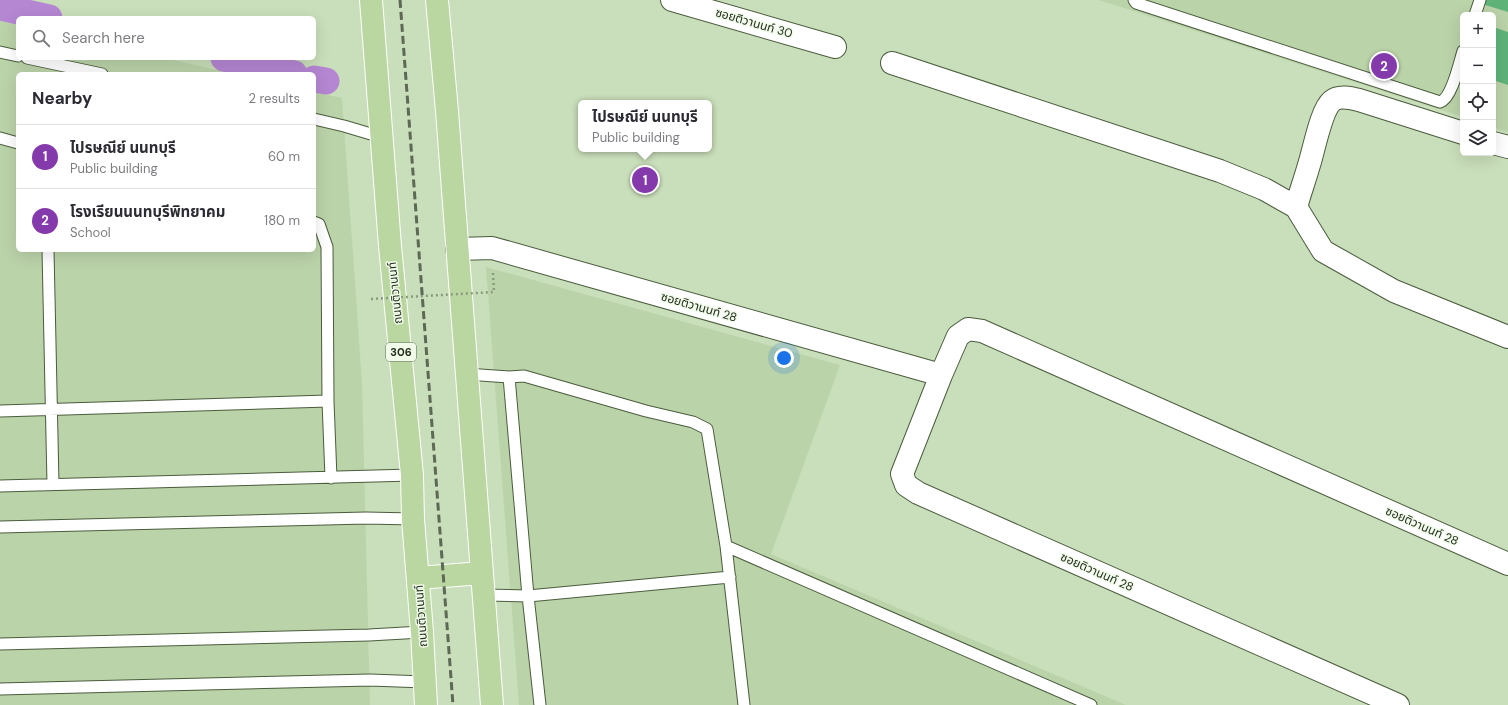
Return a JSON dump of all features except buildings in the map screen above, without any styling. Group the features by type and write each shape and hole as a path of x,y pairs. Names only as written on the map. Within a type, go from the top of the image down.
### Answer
{"main road":[{"name":"ถนนติวานนท์","path":"371,0 381,137 412,475 413,519 426,705"},
{"path":"437,0 447,111 492,705"},
{"path":"418,578 482,572"}],"street":[{"name":"ซอยติวานนท์ 30","path":"672,0 835,47"},
{"path":"892,63 1220,171 1264,189 1296,207 1323,251 1394,291 1508,338"},
{"path":"1296,207 1327,106 1334,100 1346,97 1359,100 1460,132"},
{"path":"1496,144 1508,148"},
{"name":"ซอยติวานนท์ 28","path":"457,249 492,248 940,375"},
{"name":"ซอยติวานนท์ 28","path":"1398,705 918,493 906,485 902,474 940,375 958,336 968,329 982,331 1508,564"}],"lane":[{"path":"1134,0 1144,5 1440,102 1444,101 1450,92 1460,61"},
{"path":"1476,12 1480,0"},
{"path":"0,52 16,56"},
{"path":"36,60 92,72"},
{"path":"316,119 381,137"},
{"path":"0,138 16,142"},
{"path":"316,223 319,224 327,247 328,401 331,478"},
{"path":"48,252 53,484"},
{"path":"466,374 509,377 524,376 646,411 693,422 707,429 726,546 744,705"},
{"path":"509,377 528,596 540,705"},
{"path":"0,411 328,401"},
{"path":"0,486 412,475"},
{"path":"0,527 366,518 413,519"},
{"path":"726,546 1091,705"},
{"path":"483,595 528,596 730,577"},
{"path":"0,644 369,635 422,632"},
{"path":"0,689 362,680 425,682"}],"path":[{"path":"371,299 494,292"}],"shaded area":[{"path":"1099,0 1508,0 1508,132 1496,128 1496,12 1460,12 1460,116"},
{"path":"0,21 16,25 16,60 173,60 226,72 16,72 16,252 316,252 316,92 342,98 362,383 370,705 0,705"},
{"path":"486,267 840,365 771,554 1126,705 519,705"}],"waterway":[{"path":"0,7 40,16"},
{"path":"233,60 285,72"},
{"path":"316,79 326,81"}],"railway":[{"path":"400,0 453,705"}],"place":[{"name":"โรงเรียนนนทบุรีพิทยาคม","path":"1384,66"},
{"name":"ไปรษณีย์ นนทบุรี","path":"645,180"}]}
